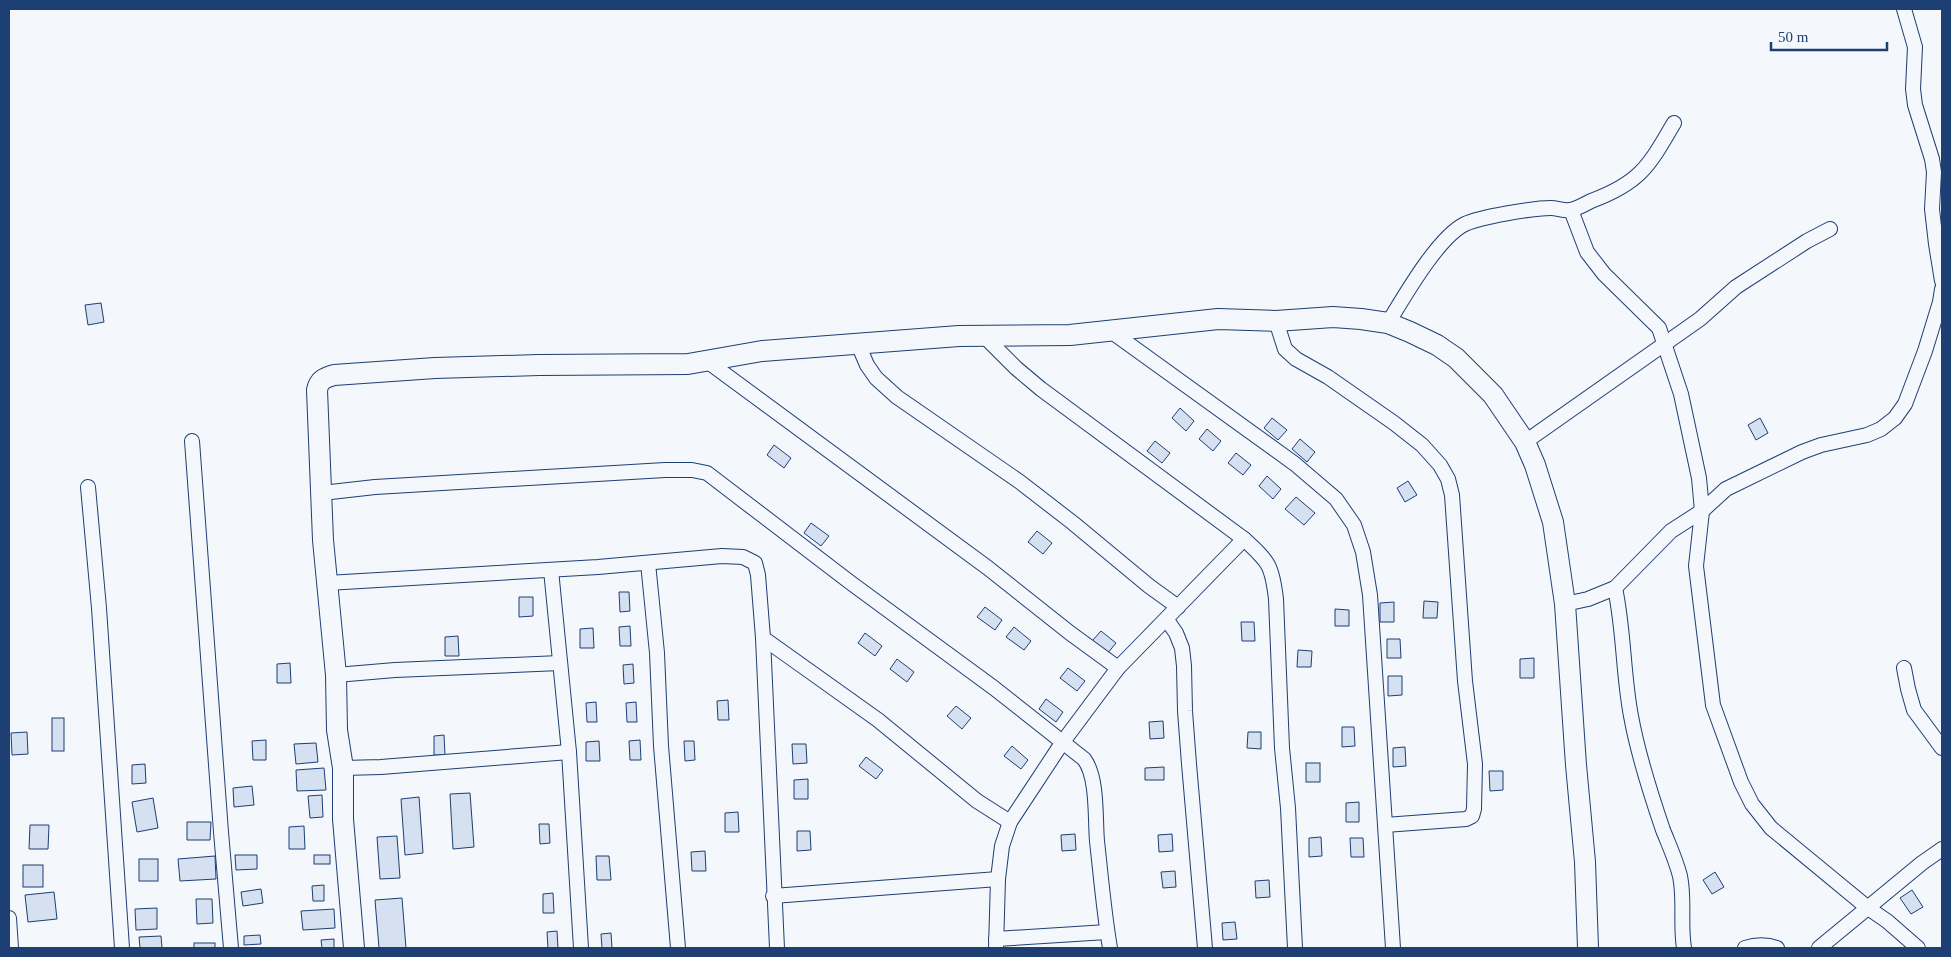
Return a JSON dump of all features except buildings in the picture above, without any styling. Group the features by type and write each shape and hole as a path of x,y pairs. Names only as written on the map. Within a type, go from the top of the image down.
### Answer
{"street":[{"path":"1904,9 1916,47 1914,97 1934,172 1932,209 1942,281"},
{"path":"1388,323 1419,274 1451,235 1465,224 1483,219 1552,208 1571,210 1607,196 1642,173 1656,154 1674,123"},
{"path":"1571,210 1587,252 1604,274 1659,328 1680,394 1699,478 1702,511 1696,566 1713,706 1741,782 1752,804 1771,828 1918,948"},
{"path":"1525,442 1700,319 1736,287 1807,241 1830,229"},
{"path":"1565,604 1588,599 1615,588 1671,531 1702,511 1726,489 1776,464 1821,445 1867,435 1880,429 1895,418 1905,404 1925,351 1940,302 1942,289"},
{"path":"354,948 343,819 343,768 337,730 336,675 326,583 317,390 318,382 324,378 334,375 435,368 539,365 663,365 707,361 762,351 858,344 983,336 1070,335 1112,332 1128,328 1218,319 1276,320 1333,318 1388,323 1437,345 1456,358 1493,395 1525,442 1535,466 1553,522 1565,604 1585,862 1588,948"},
{"path":"1276,320 1285,349 1296,359 1328,377 1422,445 1440,465 1448,479 1452,495 1465,680 1475,764 1474,809 1472,816 1466,819 1385,825"},
{"path":"1112,332 1295,464 1336,499 1354,525 1363,552 1370,595 1393,948"},
{"path":"983,336 1041,389 1244,539 1269,563 1274,580 1276,598 1282,748 1288,808 1295,948"},
{"path":"858,344 867,365 876,378 897,397 1020,482 1074,523 1149,586 1178,607"},
{"path":"707,361 988,568 1063,628 1118,668"},
{"path":"192,441 231,948"},
{"path":"322,493 375,487 665,470 692,470 706,473 994,688 1062,743 1084,758 1090,769 1094,794 1110,948"},
{"path":"88,487 99,608 122,948"},
{"path":"1107,932 996,943 998,879 1002,846 1010,822 1062,743 1118,668 1244,539"},
{"path":"326,583 551,570 722,556 743,557 755,563 758,575 763,638 773,896 777,948"},
{"path":"648,563 657,653 661,746 678,948"},
{"path":"551,570 569,752 581,948"},
{"path":"1615,588 1619,607 1627,688 1636,740 1643,769 1680,876 1683,896 1681,932 1684,948"},
{"path":"1166,620 1176,633 1182,648 1189,764 1205,948"},
{"path":"763,638 878,720 977,801 1010,822"},
{"path":"336,675 395,670 560,663"},
{"path":"1904,668 1914,710 1942,748"},
{"path":"343,768 381,767 569,752"},
{"path":"1819,948 1922,863 1942,849"},
{"path":"773,896 998,879"},
{"path":"9,918 11,948"},
{"path":"1746,948 1756,945 1768,945 1777,948"}]}
